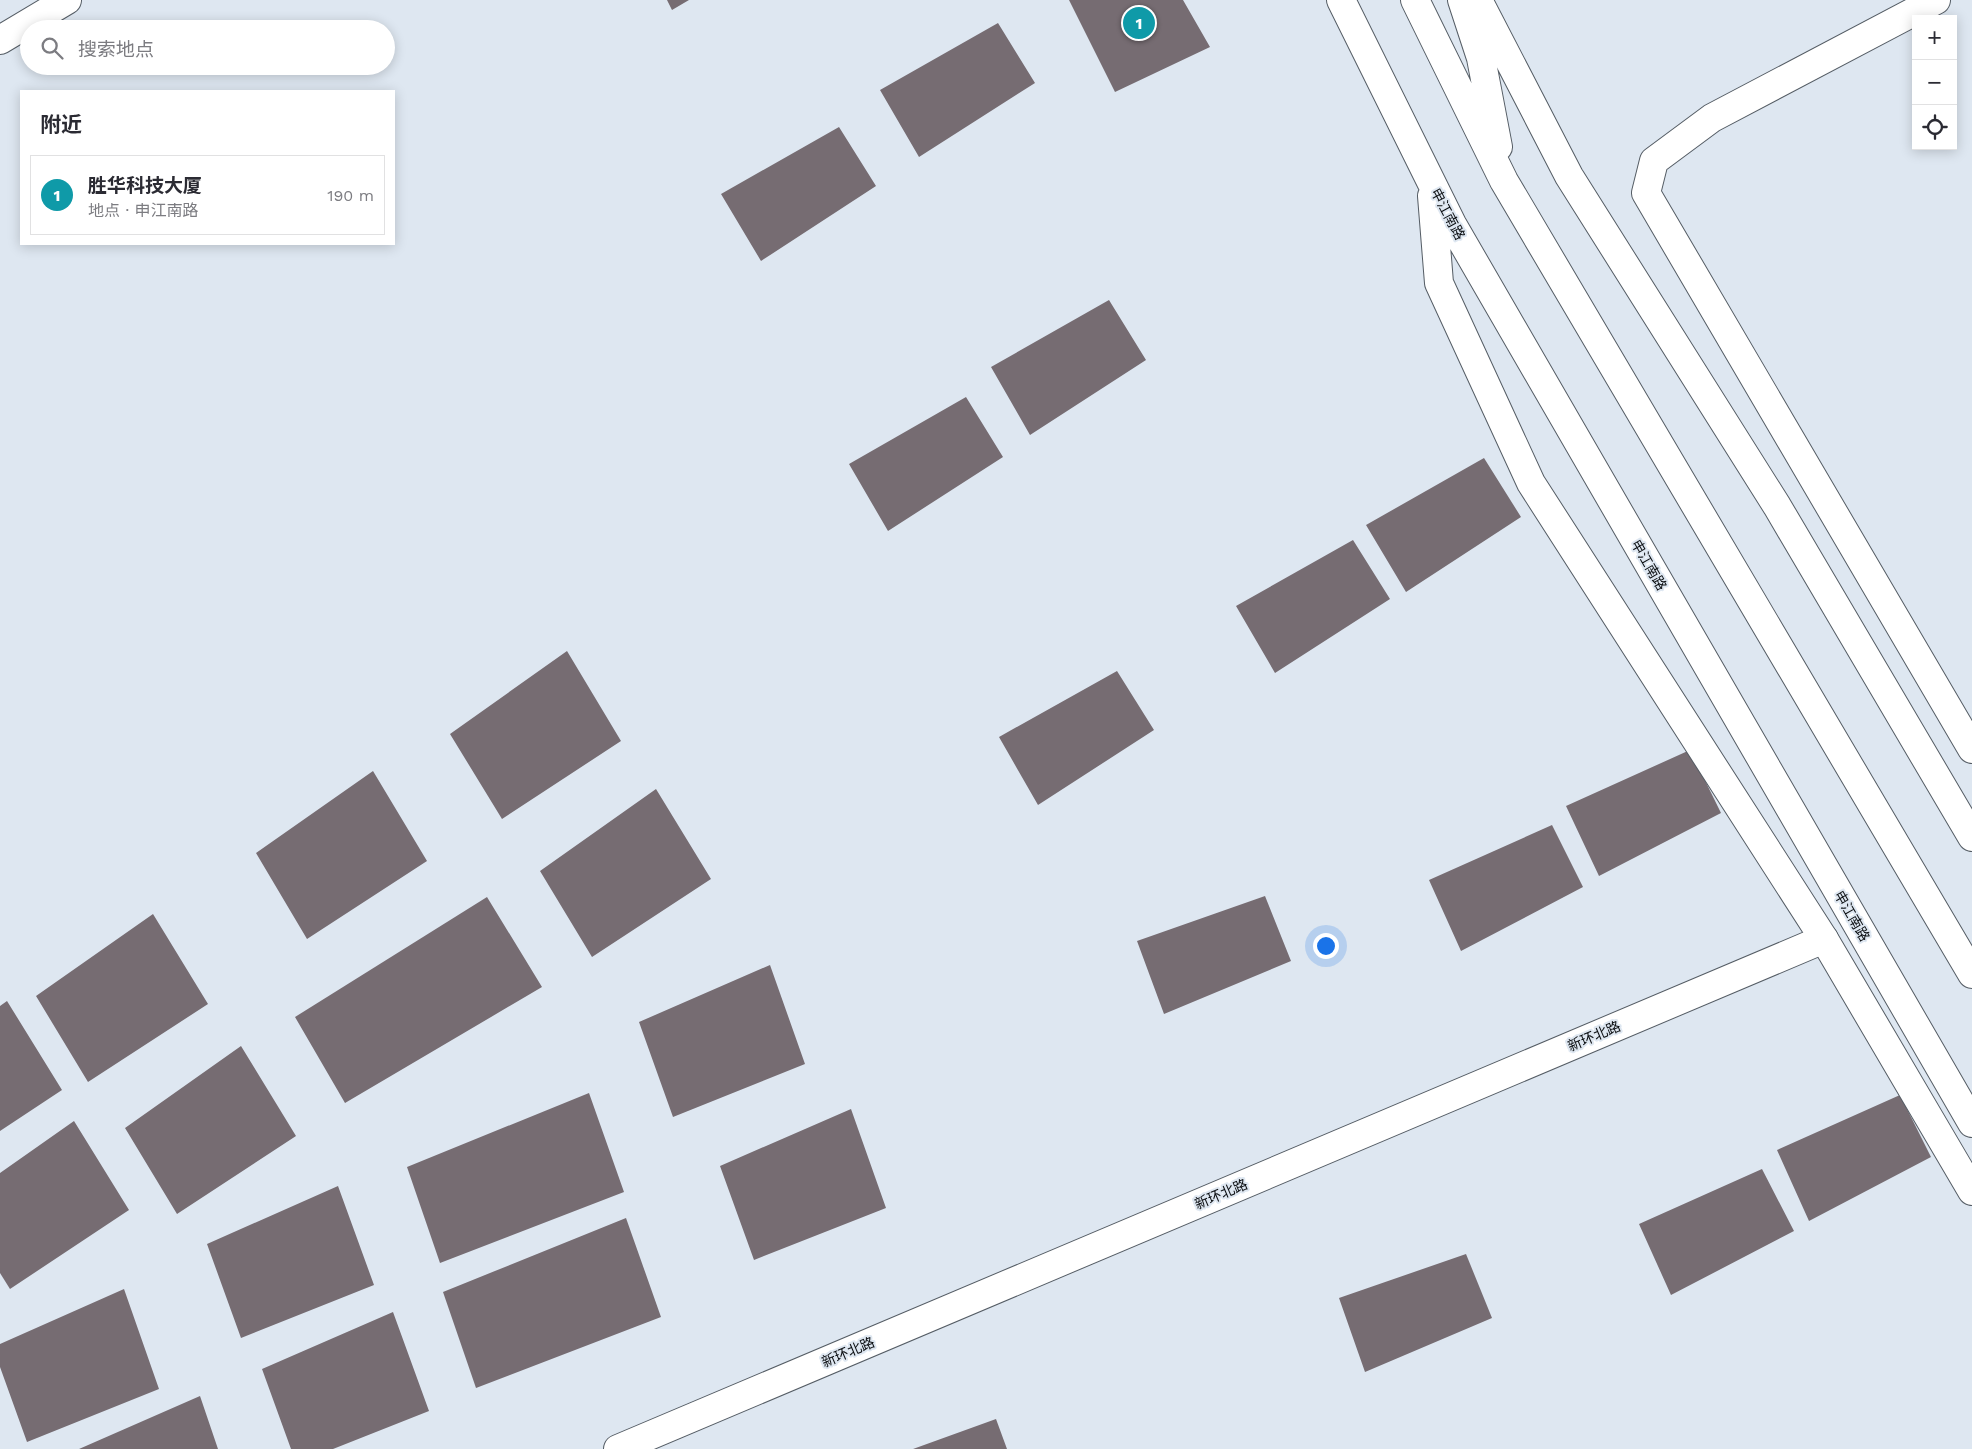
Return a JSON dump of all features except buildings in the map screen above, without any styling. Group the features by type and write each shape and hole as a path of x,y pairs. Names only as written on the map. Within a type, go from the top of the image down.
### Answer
{"main road":[{"path":"34,20 67,0"},
{"name":"申江南路","path":"1341,0 1452,224 1972,1123"},
{"path":"1415,0 1504,180 1972,974"},
{"path":"1462,0 1481,58 1504,180"},
{"path":"1478,0 1569,176 1777,506 1972,837"},
{"path":"1936,0 1712,118 1654,161 1646,193 1972,749"},
{"path":"0,40 20,28"},
{"path":"1430,180 1439,283 1531,483 1824,939 1972,1192"},
{"name":"新环北路","path":"618,1449 1824,939"}],"place":[{"name":"胜华科技大厦","path":"1139,23"}]}
